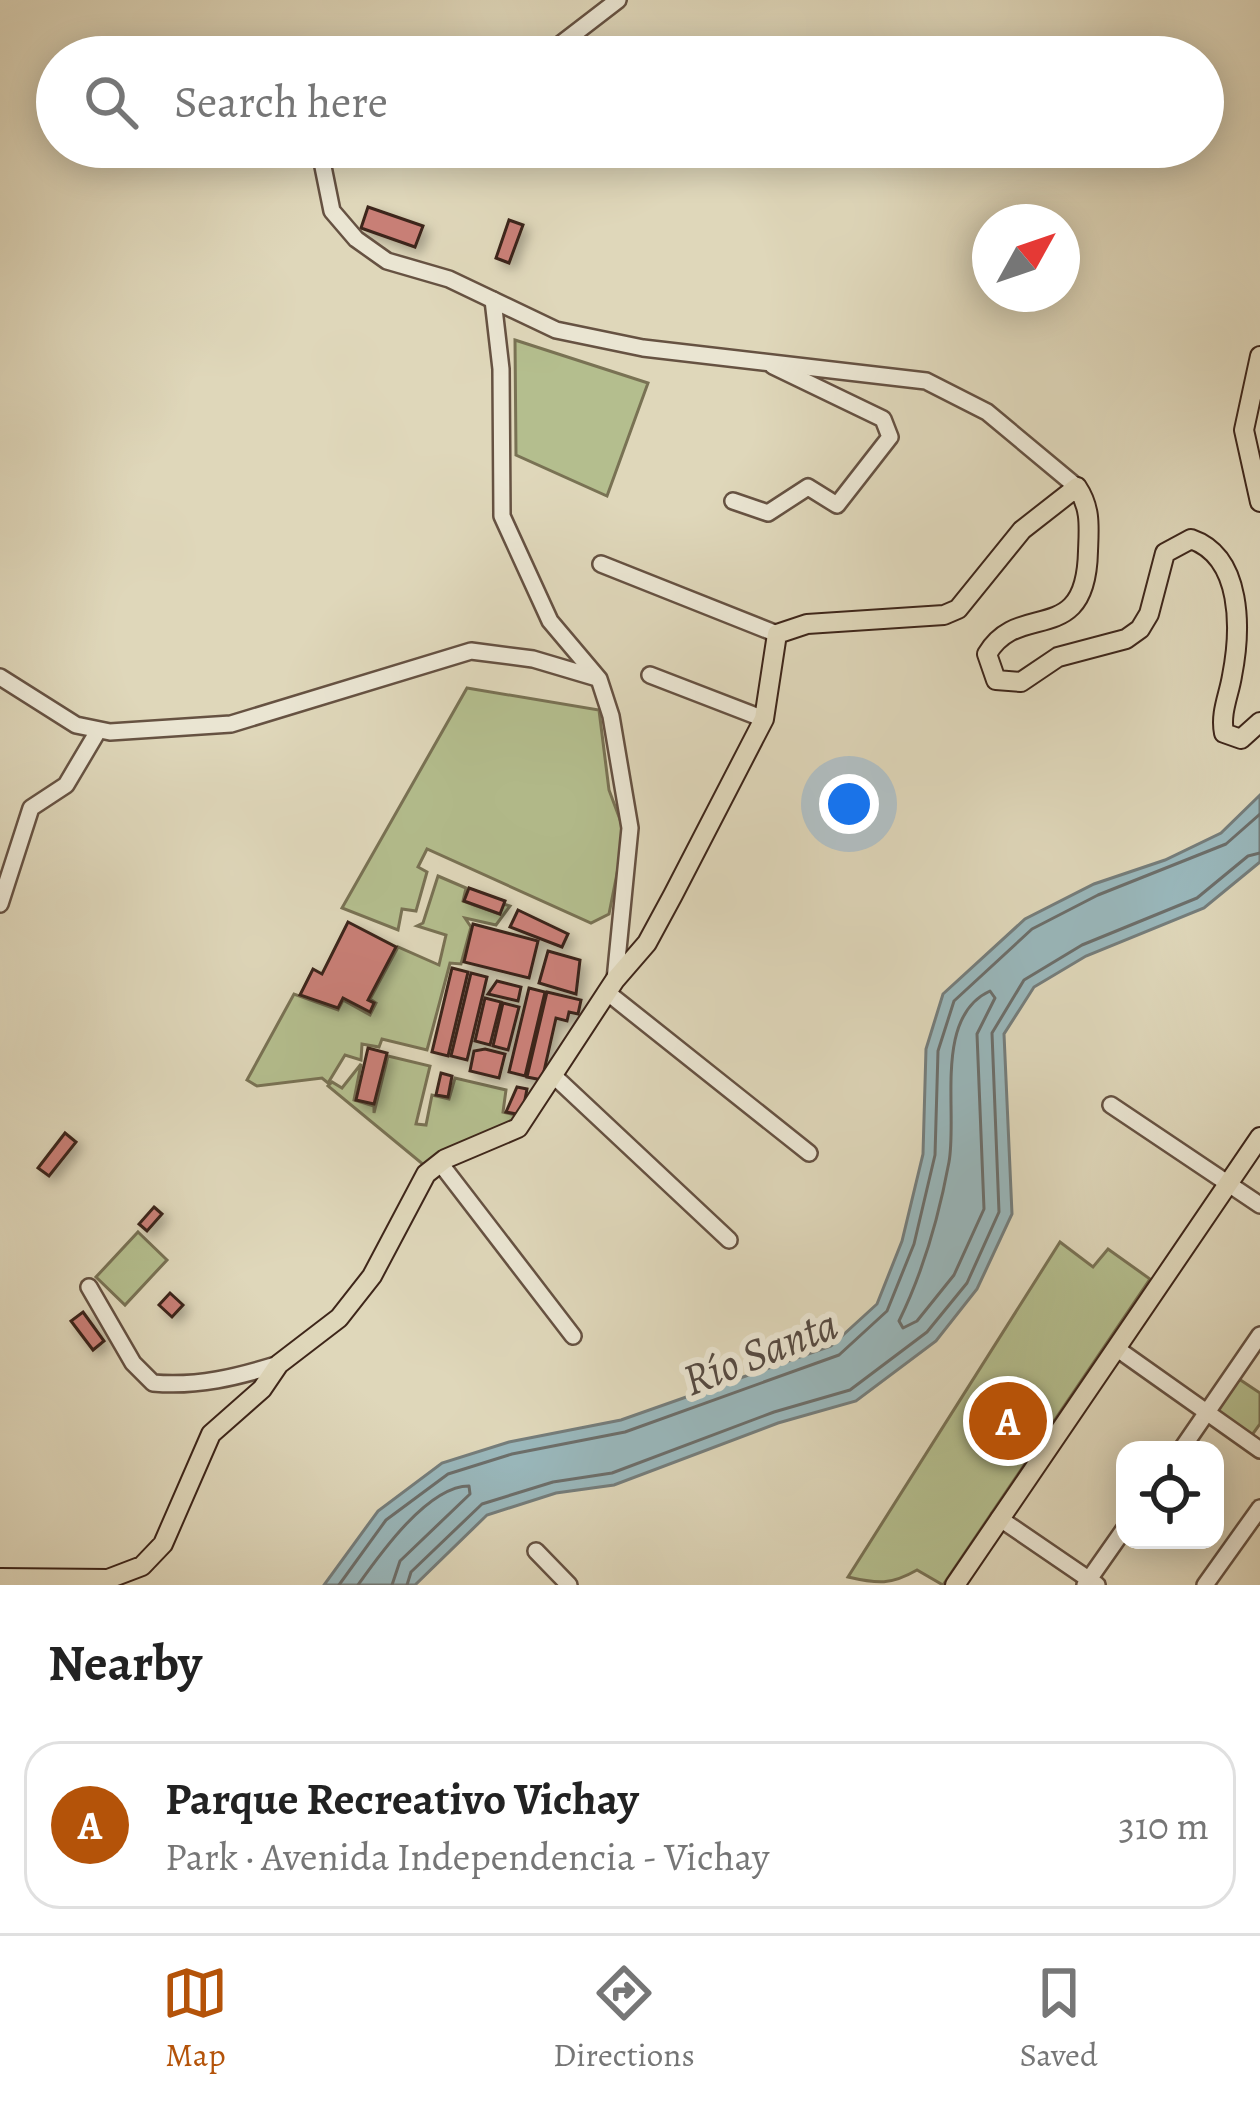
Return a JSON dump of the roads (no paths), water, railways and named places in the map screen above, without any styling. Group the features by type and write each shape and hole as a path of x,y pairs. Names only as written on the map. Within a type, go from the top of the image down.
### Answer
{"main road":[{"path":"1260,356 1257,399 1244,450 1260,502"},
{"path":"0,1578 108,1579 142,1566 163,1544 212,1434 262,1389 279,1364 350,1304 372,1276 426,1174 518,1128 647,943 764,719 777,634 807,624 944,615 958,609 1022,530 1077,488 1087,502 1089,519 1084,588 1069,613 994,642 987,653 997,680 1021,682 1058,657 1126,639 1140,629 1165,554 1191,539 1217,554 1229,573 1233,671 1224,733 1241,739 1260,722"},
{"path":"955,1585 1260,1137"}],"street":[{"path":"571,36 618,0"},
{"path":"323,168 332,211 371,254 493,300 556,330 771,365 926,381 987,412 1077,488"},
{"path":"493,300 501,369 502,516 550,621 599,679 611,716 630,828 612,987 809,1153"},
{"path":"733,500 768,513 808,487 837,505 890,437 883,419 771,365"},
{"path":"601,564 777,634"},
{"path":"0,677 76,724 98,731 231,724 471,651 533,659 599,679"},
{"path":"650,675 764,719"},
{"path":"0,904 31,808 66,785 98,731"},
{"path":"554,1076 729,1240"},
{"path":"1112,1105 1260,1205"},
{"path":"440,1163 573,1336"},
{"path":"89,1287 133,1363 153,1383 183,1386 279,1364"},
{"path":"1187,1441 1260,1335"},
{"path":"1116,1348 1260,1450"},
{"path":"1205,1585 1260,1508"},
{"path":"999,1518 1090,1583 1116,1542"},
{"path":"536,1551 569,1585"}],"water":[{"path":"1260,795 1260,862 1204,908 1086,956 1034,987 1004,1034 1012,1214 977,1289 936,1341 856,1401 778,1423 614,1485 556,1493 487,1515 415,1585 324,1585 378,1511 442,1463 509,1442 621,1420 831,1346 877,1304 902,1241 923,1154 926,1049 943,994 1025,919 1094,884 1165,860 1221,833"}],"place":[{"name":"Parque Recreativo Vichay","path":"1008,1421"}],"water label":[{"name":"Río Santa","path":"760,1352"}]}
